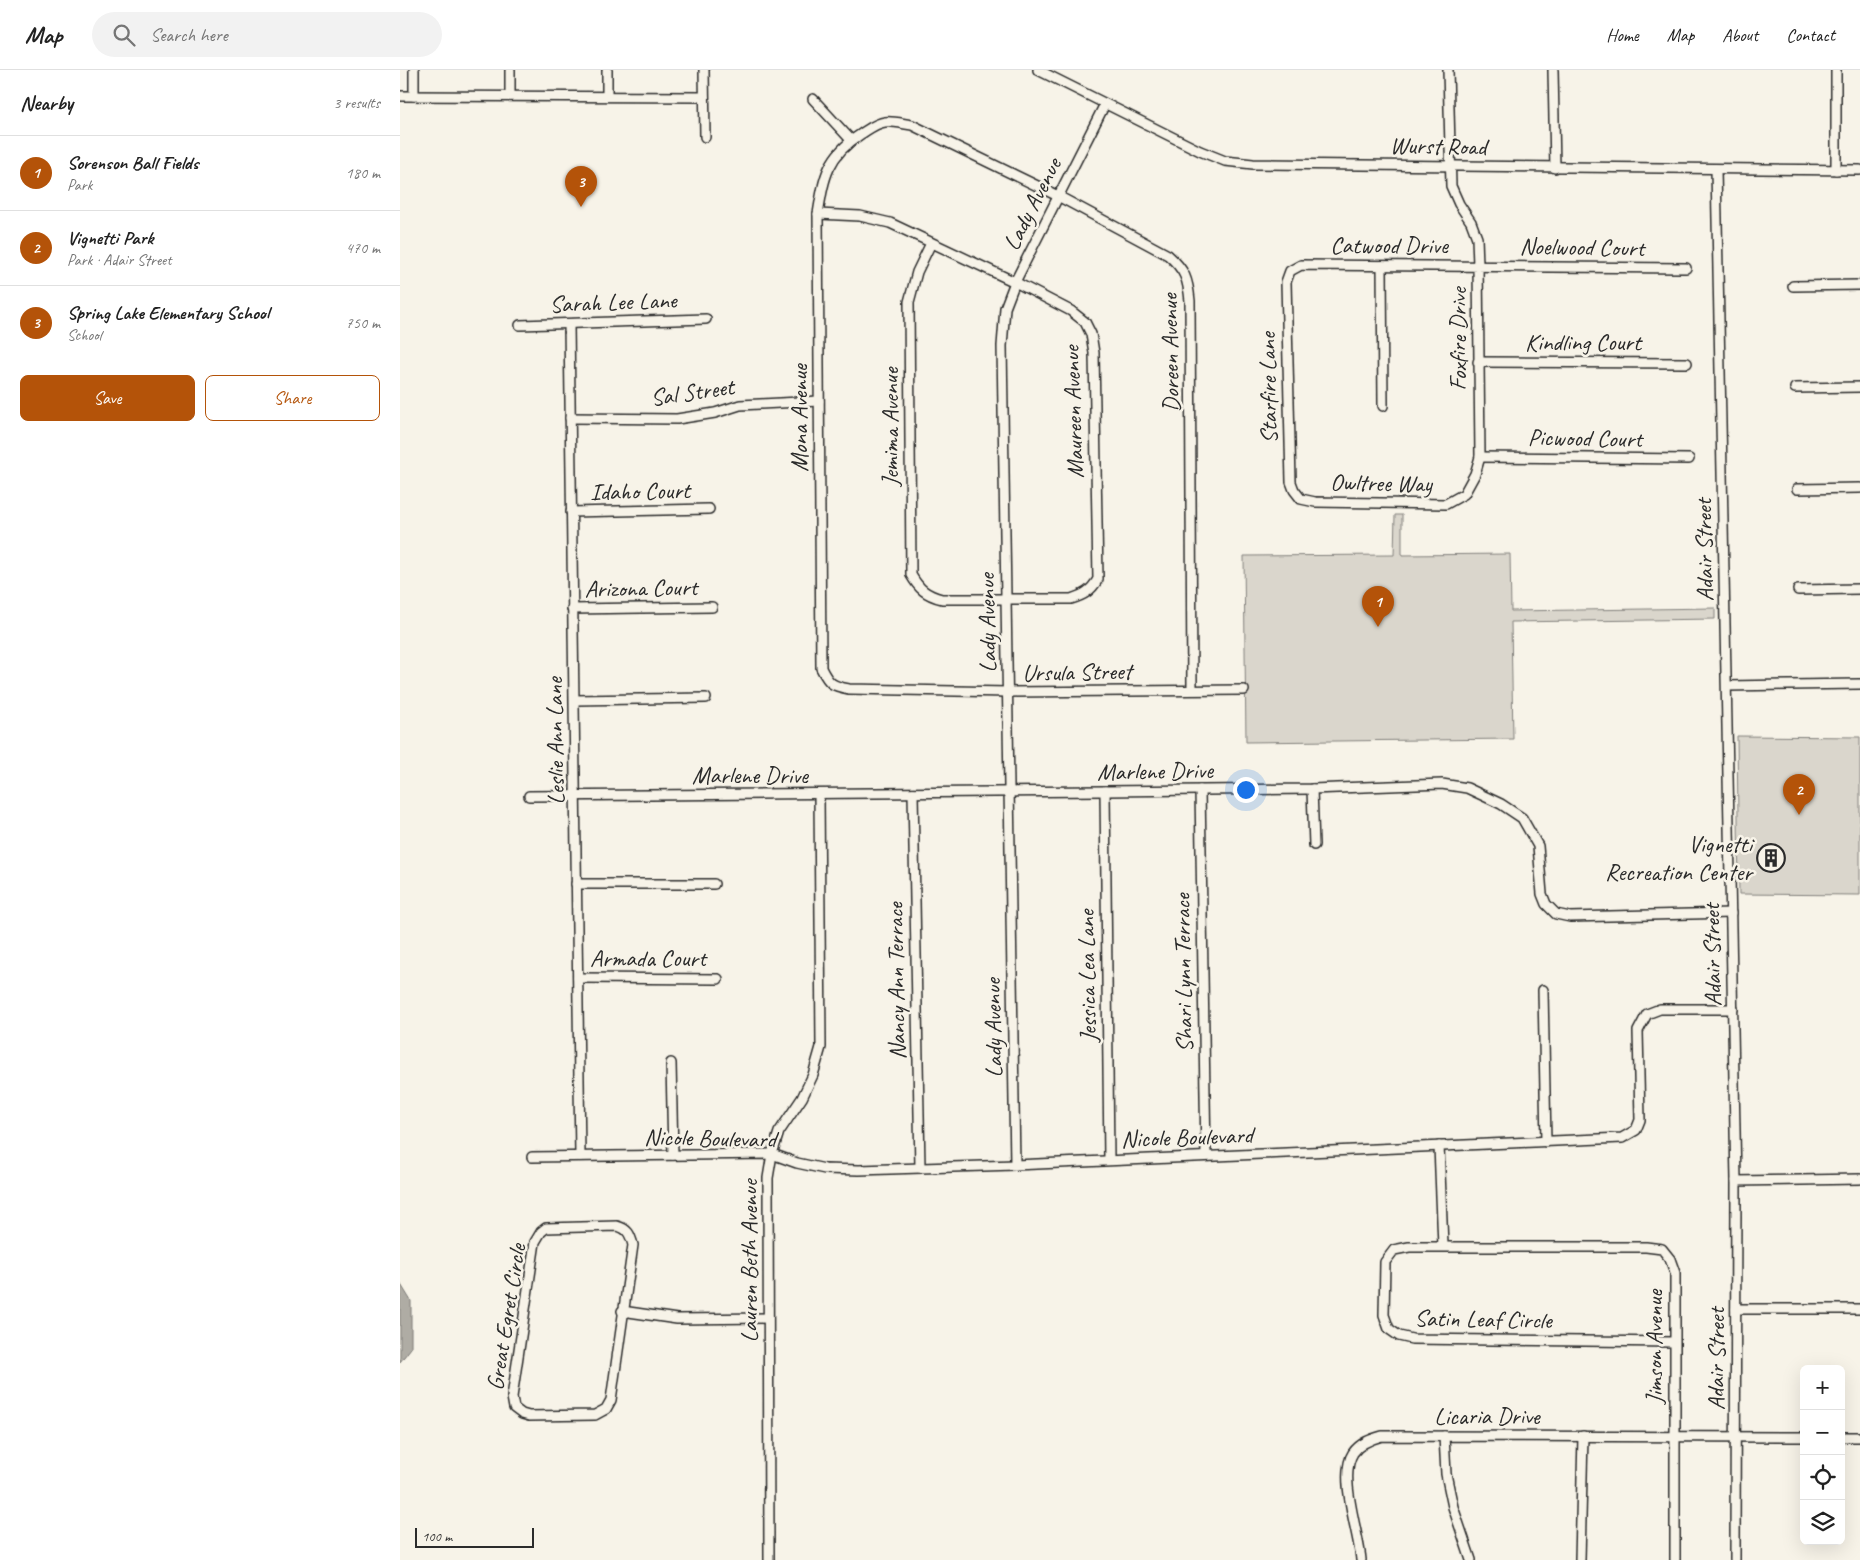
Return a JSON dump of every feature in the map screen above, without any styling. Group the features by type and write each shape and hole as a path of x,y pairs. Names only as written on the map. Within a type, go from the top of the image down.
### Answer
{"street":[{"path":"414,70 414,96"},
{"path":"510,70 510,96"},
{"path":"607,70 607,96"},
{"path":"704,70 705,137"},
{"name":"Wurst Road","path":"1038,70 1200,151 1225,161 1253,164 1860,170"},
{"name":"Foxfire Drive","path":"1446,504 1464,494 1475,474 1480,457 1477,238 1471,222 1458,204 1451,186 1448,70"},
{"path":"1553,70 1556,168"},
{"path":"1836,70 1836,170"},
{"path":"400,96 704,97"},
{"path":"813,99 851,140"},
{"name":"Lady Avenue","path":"1015,1164 1002,346 1005,308 1015,282 1105,104"},
{"name":"Doreen Avenue","path":"851,140 875,125 887,122 912,125 1058,196 1168,255 1180,266 1188,282 1190,301 1192,690"},
{"name":"Mona Avenue","path":"849,689 836,687 828,682 822,668 818,214 824,180 835,155 851,140"},
{"name":"Adair Street","path":"1716,169 1736,1182 1735,1560"},
{"name":"Maureen Avenue","path":"818,214 860,216 890,223 1015,282 1071,311 1085,322 1091,334 1094,353 1098,579 1092,589 1084,595 1071,599 1006,599"},
{"name":"Jemima Avenue","path":"932,243 917,272 909,302 911,575 919,589 931,596 942,599 1006,599"},
{"name":"Catwood Drive","path":"1301,265 1478,266"},
{"name":"Starfire Lane","path":"1301,265 1290,271 1286,282 1291,482 1301,499 1315,502"},
{"path":"1382,266 1383,406"},
{"name":"Noelwood Court","path":"1478,266 1686,268"},
{"path":"1793,286 1860,285"},
{"name":"Sarah Lee Lane","path":"520,325 706,319"},
{"name":"Leslie Ann Lane","path":"569,324 580,1156"},
{"name":"Kindling Court","path":"1478,362 1687,363"},
{"path":"1795,388 1860,387"},
{"name":"Sal Street","path":"570,418 677,419 715,413 740,405 819,401"},
{"name":"Picwood Court","path":"1480,457 1689,459"},
{"path":"1797,489 1860,488"},
{"name":"Owltree Way","path":"1315,502 1446,504"},
{"name":"Idaho Court","path":"571,512 709,509"},
{"path":"1798,590 1860,589"},
{"name":"Arizona Court","path":"572,609 712,606"},
{"path":"1726,686 1860,684"},
{"name":"Ursula Street","path":"849,689 1008,692 1244,690"},
{"path":"575,700 706,698"},
{"name":"Marlene Drive","path":"530,796 1312,789 1442,784 1467,788 1502,804 1522,818 1538,846 1542,894 1546,904 1556,914 1570,917 1731,912"},
{"path":"1312,789 1314,845"},
{"name":"Shari Lynn Terrace","path":"1200,790 1206,1156"},
{"name":"Jessica Lea Lane","path":"1105,791 1109,1160"},
{"name":"Nancy Ann Terrace","path":"913,793 920,1168"},
{"name":"Lauren Beth Avenue","path":"769,1560 768,1178 772,1154 779,1132 802,1098 812,1075 820,1047 819,794"},
{"path":"576,884 714,884"},
{"name":"Armada Court","path":"578,978 718,979"},
{"path":"1543,990 1546,1142"},
{"name":"Nicole Boulevard","path":"532,1157 772,1154 797,1163 825,1169 920,1168 1622,1138 1636,1130 1640,1120 1638,1031 1647,1014 1660,1009 1733,1009"},
{"path":"671,1063 673,1155"},
{"path":"1439,1146 1443,1246"},
{"path":"1736,1182 1860,1179"},
{"name":"Great Egret Circle","path":"617,1226 625,1228 630,1234 633,1245 622,1311 610,1400 606,1409 595,1415 529,1416 522,1414 514,1408 512,1396 523,1320 535,1242 541,1232 546,1228 617,1226"},
{"name":"Satin Leaf Circle","path":"1670,1259 1662,1249 1646,1246 1409,1247 1394,1250 1385,1262 1384,1315 1389,1329 1399,1336 1412,1339 1674,1342"},
{"name":"Jimson Avenue","path":"1670,1259 1674,1273 1674,1560"},
{"path":"1736,1309 1860,1308"},
{"path":"622,1311 677,1319 768,1318"},
{"name":"Licaria Drive","path":"1361,1560 1349,1499 1347,1472 1352,1454 1366,1441 1382,1436 1800,1437"},
{"path":"1444,1436 1446,1474 1453,1507 1472,1560"},
{"path":"1580,1560 1583,1436"},
{"path":"1845,1437 1860,1437"}],"shaded area":[{"path":"1395,515 1402,515 1402,555 1510,554 1511,611 1715,608 1715,619 1511,622 1513,739 1246,742 1244,556 1394,555"},
{"path":"1737,736 1860,737 1860,895 1739,894"},
{"path":"400,1283 411,1301 411,1348 400,1362"}],"place":[{"name":"Spring Lake Elementary School","path":"581,207"},
{"name":"Sorenson Ball Fields","path":"1378,627"},
{"name":"Vignetti Park","path":"1799,815"},
{"name":"Vignetti Recreation Center","path":"1771,858"}]}
